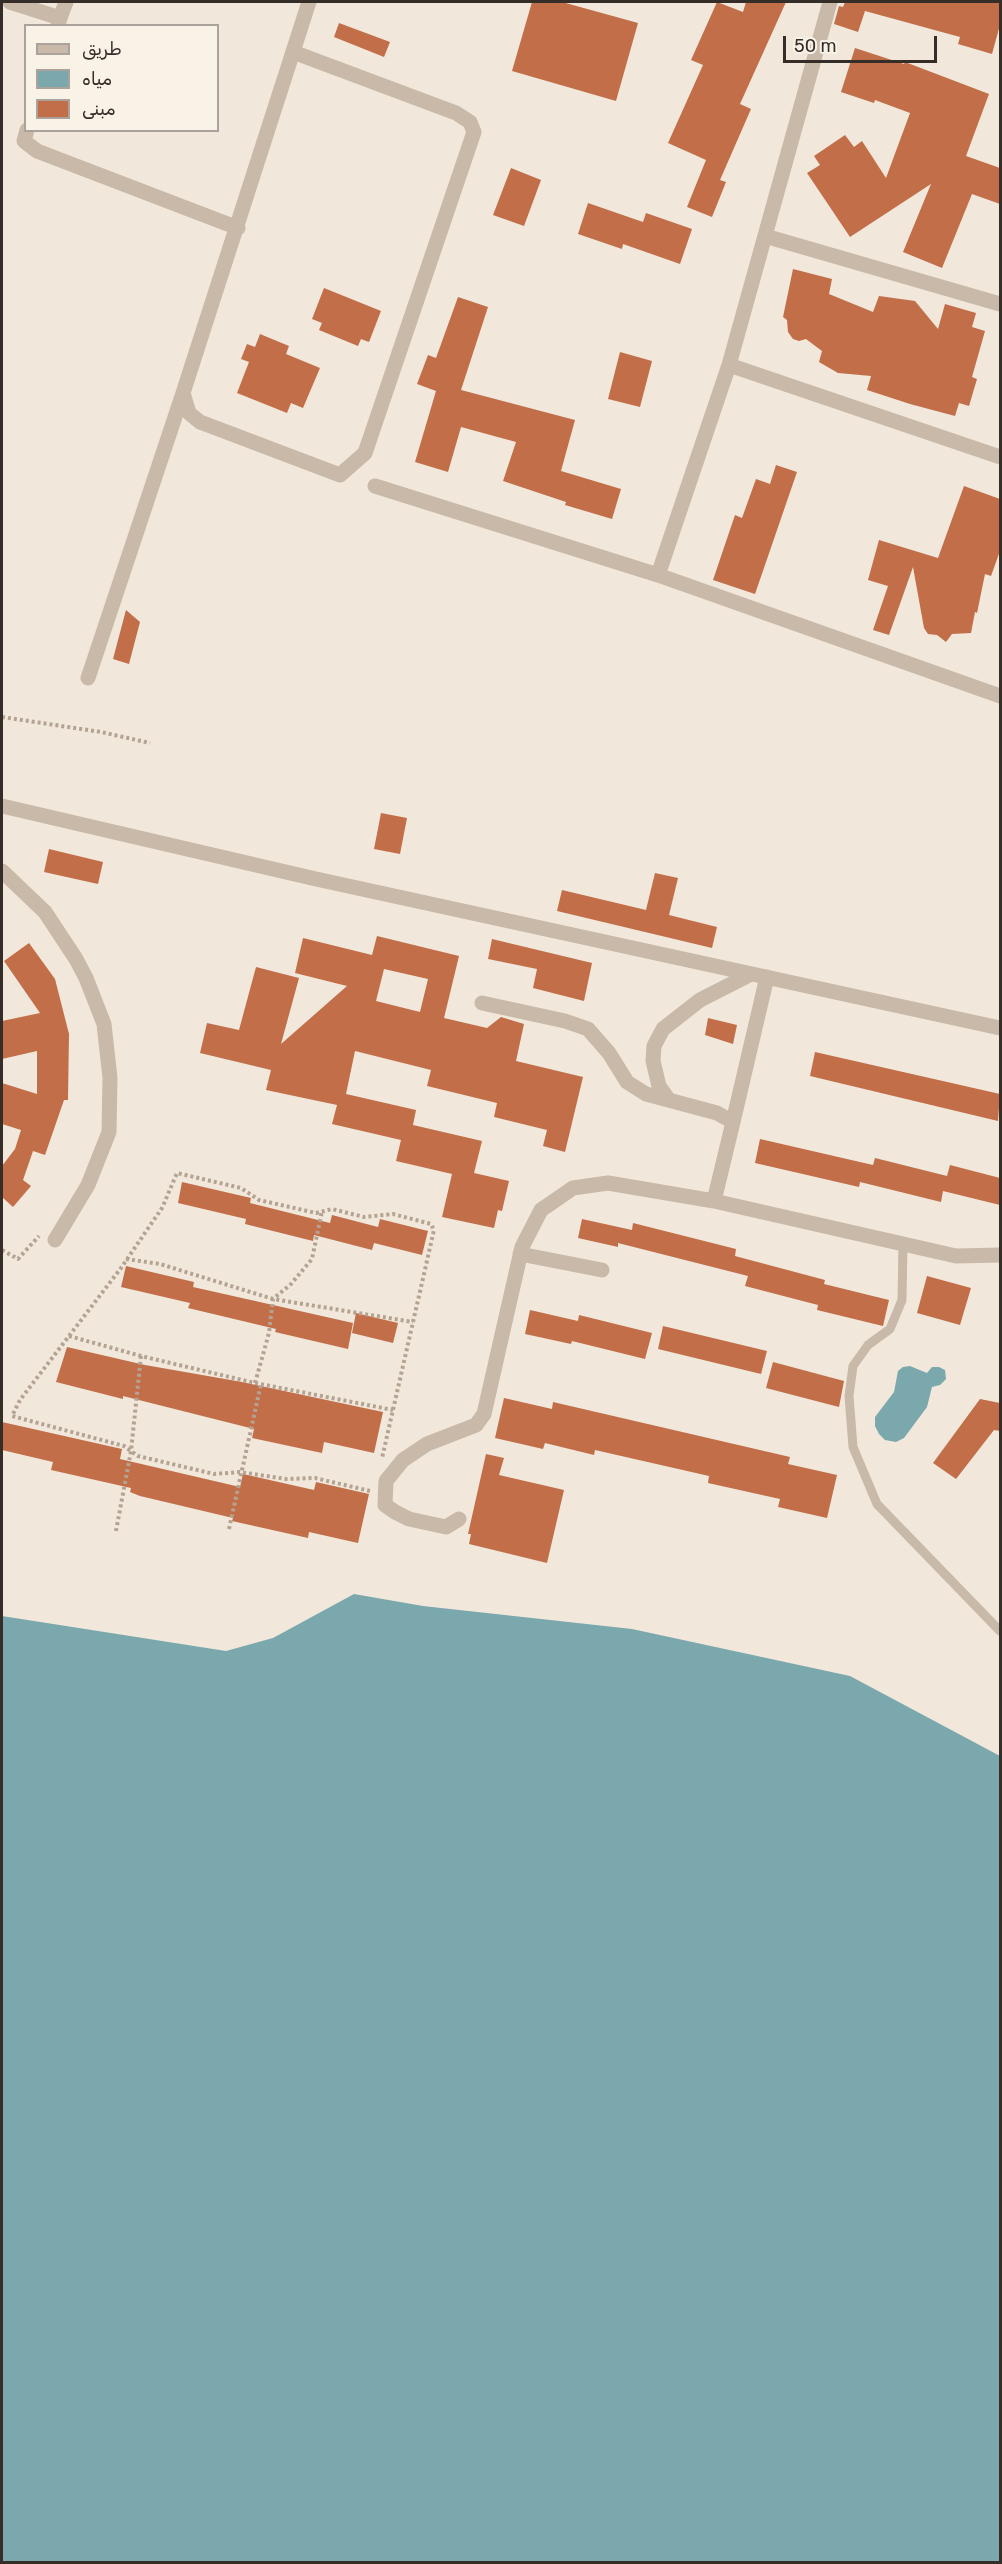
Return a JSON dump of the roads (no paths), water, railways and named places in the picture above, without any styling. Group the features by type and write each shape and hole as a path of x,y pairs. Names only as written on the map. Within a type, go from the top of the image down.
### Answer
{"street":[{"path":"10,2 59,22 66,2"},
{"path":"88,678 238,228 309,2"},
{"path":"658,575 729,365 830,2"},
{"path":"183,393 189,413 200,422 340,475 365,453 474,132 470,123 456,113 293,52"},
{"path":"26,132 24,141 37,151 238,228"},
{"path":"765,236 1000,304"},
{"path":"729,365 1000,457"},
{"path":"375,486 658,575 1000,696"},
{"path":"2,806 316,879 1000,1028"},
{"path":"2,871 45,912 76,959 104,1024 110,1078 109,1132 88,1185 55,1240"},
{"path":"669,1100 659,1086 652,1061 654,1046 663,1029 700,1000 751,974"},
{"path":"714,1201 767,977"},
{"path":"482,1003 565,1021 588,1029 609,1053 627,1082 646,1094 717,1113 733,1122"},
{"path":"459,1519 446,1527 409,1519 394,1512 386,1505 386,1481 403,1460 427,1444 476,1425 484,1414 520,1254 541,1210 573,1188 608,1183 714,1201 956,1256 1000,1255"},
{"path":"520,1254 602,1270"}],"lane":[{"path":"903,1244 902,1300 890,1329 868,1345 853,1366 849,1396 853,1447 877,1504 1000,1631"}],"water":[{"path":"910,1366 927,1373 932,1367 939,1367 945,1370 946,1379 940,1385 932,1387 927,1407 904,1438 896,1442 885,1440 875,1426 875,1417 894,1392 898,1371"},
{"path":"354,1594 423,1606 632,1629 850,1676 1000,1756 1000,2562 2,2562 2,1616 226,1651 273,1638"}]}
